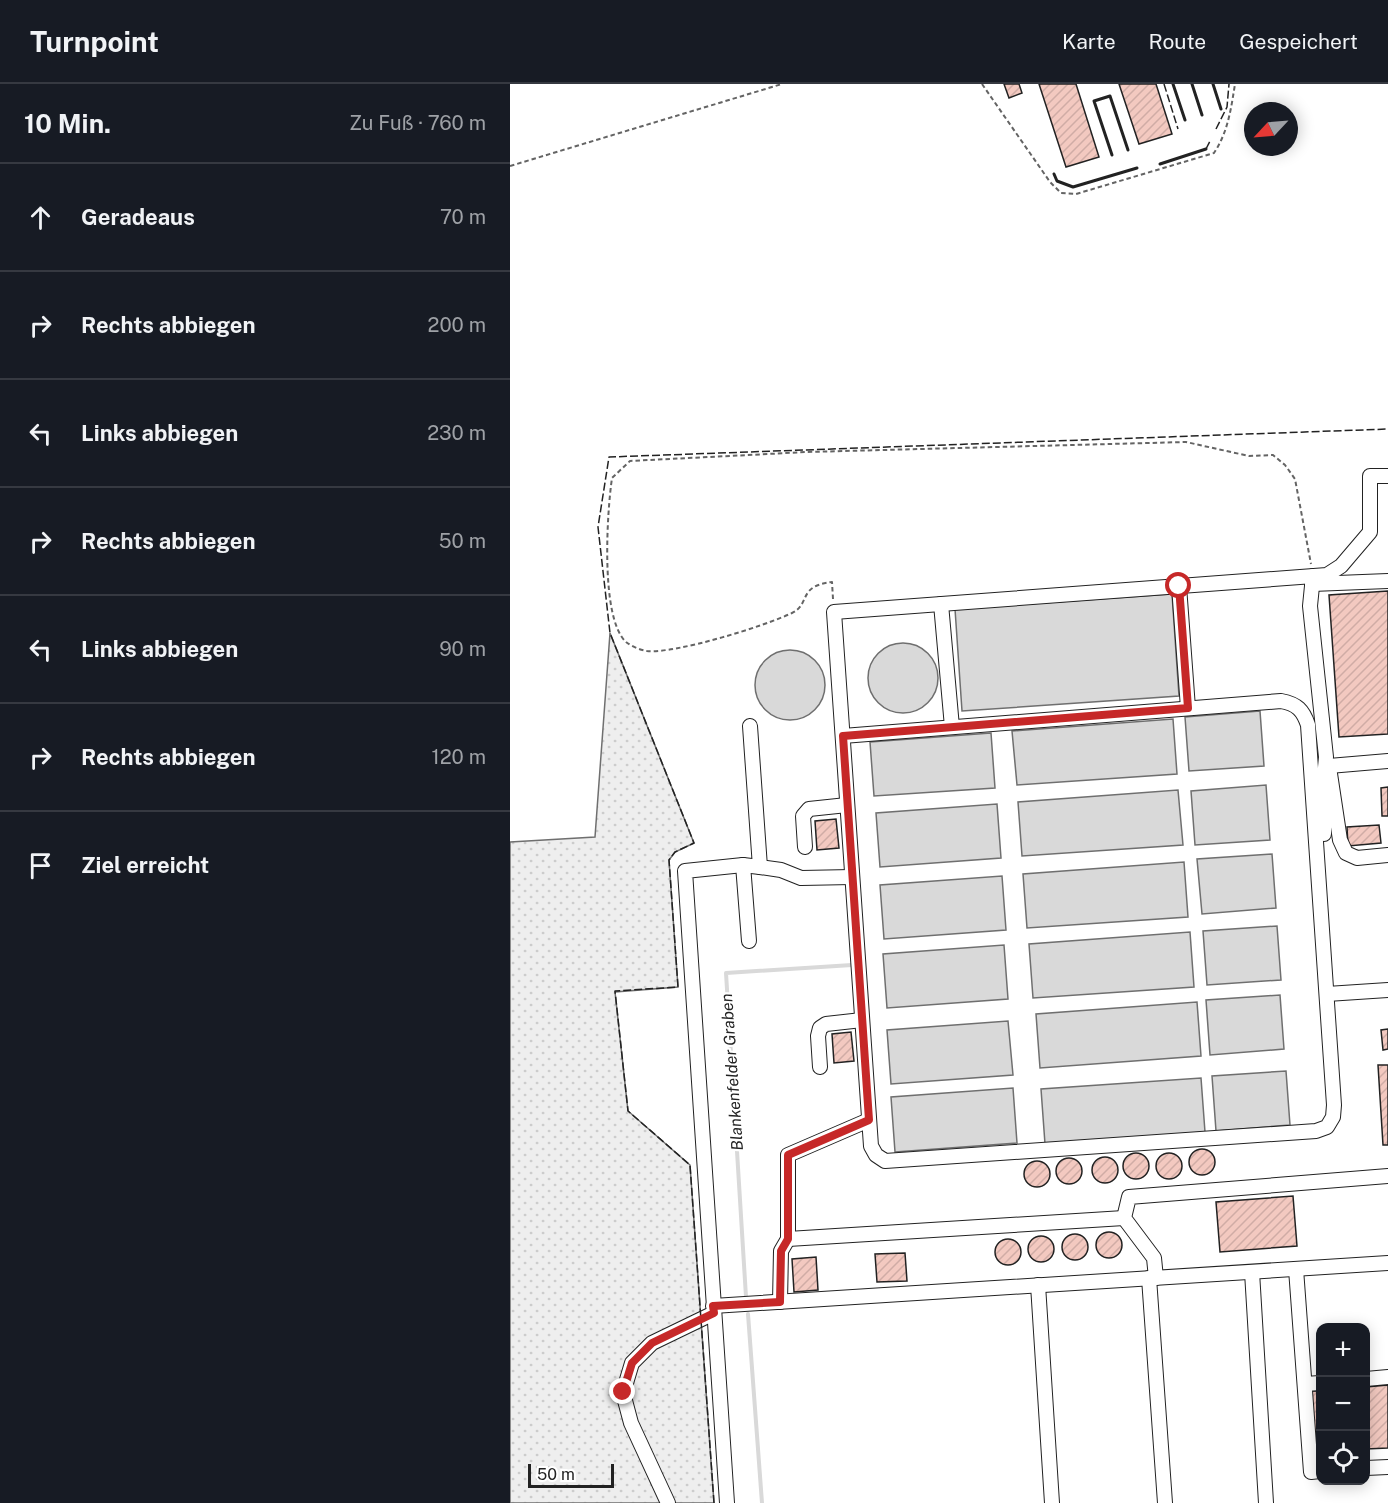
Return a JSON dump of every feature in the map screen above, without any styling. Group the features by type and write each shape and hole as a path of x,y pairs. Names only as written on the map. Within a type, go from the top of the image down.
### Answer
{"lane":[{"path":"1312,580 1341,566 1370,532 1370,476 1388,476"},
{"path":"1312,580 1313,642 1340,840 1346,853 1357,858 1388,855"},
{"path":"843,736 1281,701 1293,703 1304,712 1308,725 1334,1106 1333,1116 1327,1127 1316,1131 885,1161 876,1155 870,1146 834,612 1179,586 1312,580 1388,581"},
{"path":"1179,586 1188,708"},
{"path":"941,604 952,727"},
{"path":"750,726 760,867"},
{"path":"1328,762 1388,761"},
{"path":"1318,867 1324,846 1324,778 1328,762"},
{"path":"805,848 803,816 809,810 847,805"},
{"path":"743,866 748,942"},
{"path":"727,1503 685,871 743,866 781,870 801,878 852,877"},
{"path":"1327,994 1388,990"},
{"path":"820,1067 818,1036 820,1028 826,1024 862,1020"},
{"path":"780,1302 781,1251 788,1239 788,1155 869,1120"},
{"path":"1124,1218 1129,1197 1388,1176"},
{"path":"788,1239 1124,1218"},
{"path":"1124,1218 1154,1258 1152,1278 1164,1503"},
{"path":"668,1503 632,1423 623,1392 632,1363 652,1343 713,1310 780,1302 1388,1263"},
{"path":"1296,1269 1311,1472 1316,1471"},
{"path":"1252,1272 1266,1503"},
{"path":"1038,1285 1052,1503"},
{"path":"1370,1379 1388,1377"},
{"path":"1305,1384 1316,1383"},
{"path":"1370,1468 1388,1467"}],"path":[{"path":"510,166 782,84"},
{"path":"982,84 1050,182 1061,193 1076,194 1214,153 1223,139 1231,113 1234,84"},
{"path":"834,612 832,582 811,587 795,612 744,630 666,651 645,651 628,643 619,634 613,620 606,532 612,478 630,461 819,452 1186,442 1249,456 1273,455 1285,465 1295,479 1312,580"}],"shaded area":[{"path":"1172,594 1179,696 962,711 955,609"},
{"path":"610,633 694,843 675,852 669,860 678,987 615,992 628,1111 690,1165 714,1503 510,1503 510,842 595,837"},
{"path":"896,643 910,643 923,649 932,658 938,671 936,691 928,703 910,713 896,713 883,707 874,698 868,685 868,671 874,658 883,649"},
{"path":"783,650 797,650 810,656 819,665 825,678 823,698 815,710 797,720 783,720 770,714 761,705 755,692 755,678 761,665 770,656"},
{"path":"1260,711 1264,766 1189,771 1185,717"},
{"path":"1173,719 1177,774 1017,785 1012,731"},
{"path":"991,733 995,788 874,796 870,742"},
{"path":"1266,785 1270,840 1195,845 1191,791"},
{"path":"1178,790 1183,845 1022,856 1018,802"},
{"path":"997,804 1001,858 880,867 876,813"},
{"path":"1272,854 1276,908 1202,914 1197,859"},
{"path":"1184,862 1188,917 1027,928 1023,874"},
{"path":"1002,876 1006,930 884,939 880,885"},
{"path":"1277,926 1281,980 1207,985 1203,931"},
{"path":"1190,932 1194,987 1033,998 1029,944"},
{"path":"1004,945 1008,999 887,1008 883,954"},
{"path":"1280,995 1284,1049 1210,1055 1206,1000"},
{"path":"1197,1002 1201,1056 1040,1068 1036,1014"},
{"path":"1008,1021 1013,1075 891,1084 887,1030"},
{"path":"1286,1071 1290,1125 1216,1131 1212,1076"},
{"path":"1201,1078 1205,1132 1045,1144 1041,1089"},
{"path":"1013,1088 1017,1143 895,1152 891,1097"}],"building":[{"path":"1004,84 1019,84 1022,93 1009,98"},
{"path":"1039,84 1076,84 1099,157 1066,167"},
{"path":"1119,84 1156,84 1172,134 1139,144"},
{"path":"1388,591 1388,734 1339,737 1329,595"},
{"path":"1388,787 1388,816 1382,816 1381,788"},
{"path":"836,819 839,848 817,850 815,821"},
{"path":"1379,825 1381,843 1348,846 1347,827"},
{"path":"1388,1029 1388,1049 1383,1050 1381,1030"},
{"path":"851,1032 854,1061 834,1063 832,1034"},
{"path":"1378,1065 1388,1065 1388,1145 1383,1145"},
{"path":"1202,1149 1211,1153 1215,1162 1211,1171 1202,1175 1193,1171 1189,1162 1193,1153"},
{"path":"1136,1153 1145,1157 1149,1166 1145,1175 1136,1179 1127,1175 1123,1166 1127,1157"},
{"path":"1169,1153 1178,1157 1182,1166 1178,1175 1169,1179 1160,1175 1156,1166 1160,1157"},
{"path":"1105,1157 1114,1161 1118,1170 1114,1179 1105,1183 1096,1179 1092,1170 1096,1161"},
{"path":"1069,1158 1078,1162 1082,1171 1078,1180 1069,1184 1060,1180 1056,1171 1060,1162"},
{"path":"1037,1161 1046,1165 1050,1174 1046,1183 1037,1187 1028,1183 1024,1174 1028,1165"},
{"path":"1293,1196 1297,1246 1220,1252 1216,1202"},
{"path":"1109,1232 1118,1236 1122,1245 1118,1254 1109,1258 1100,1254 1096,1245 1100,1236"},
{"path":"1075,1234 1084,1238 1088,1247 1084,1256 1075,1260 1066,1256 1062,1247 1066,1238"},
{"path":"1041,1236 1050,1240 1054,1249 1050,1258 1041,1262 1032,1258 1028,1249 1032,1240"},
{"path":"1008,1239 1017,1243 1021,1252 1017,1261 1008,1265 999,1261 995,1252 999,1243"},
{"path":"905,1253 907,1281 877,1282 875,1254"},
{"path":"816,1257 818,1290 794,1292 792,1259"},
{"path":"1388,1385 1388,1448 1370,1449 1370,1387"},
{"path":"1311,1391 1316,1391 1315,1447"}],"waterway":[{"name":"Blankenfelder Graben","path":"746,1297 726,973 852,965"},
{"name":"Blankenfelder Graben","path":"748,1314 762,1503"}],"fence":[{"path":"1164,84 1178,129"},
{"path":"1216,129 1227,107 1229,84"},
{"path":"1206,149 1210,141"},
{"path":"714,1503 690,1165 628,1111 615,991 678,987 669,860 675,852 694,843 610,633 598,527 609,457 1388,429"}],"wall":[{"path":"1173,84 1185,120"},
{"path":"1192,84 1202,115"},
{"path":"1213,84 1221,109"},
{"path":"1112,155 1094,101 1110,96 1128,150"},
{"path":"1160,164 1206,149"},
{"path":"1054,174 1057,181 1073,187 1137,168"}],"route":[{"path":"623,1392 632,1363 652,1343 714,1313 713,1306 780,1302 781,1251 788,1239 788,1155 869,1120 843,736 1188,708 1179,586"}]}
